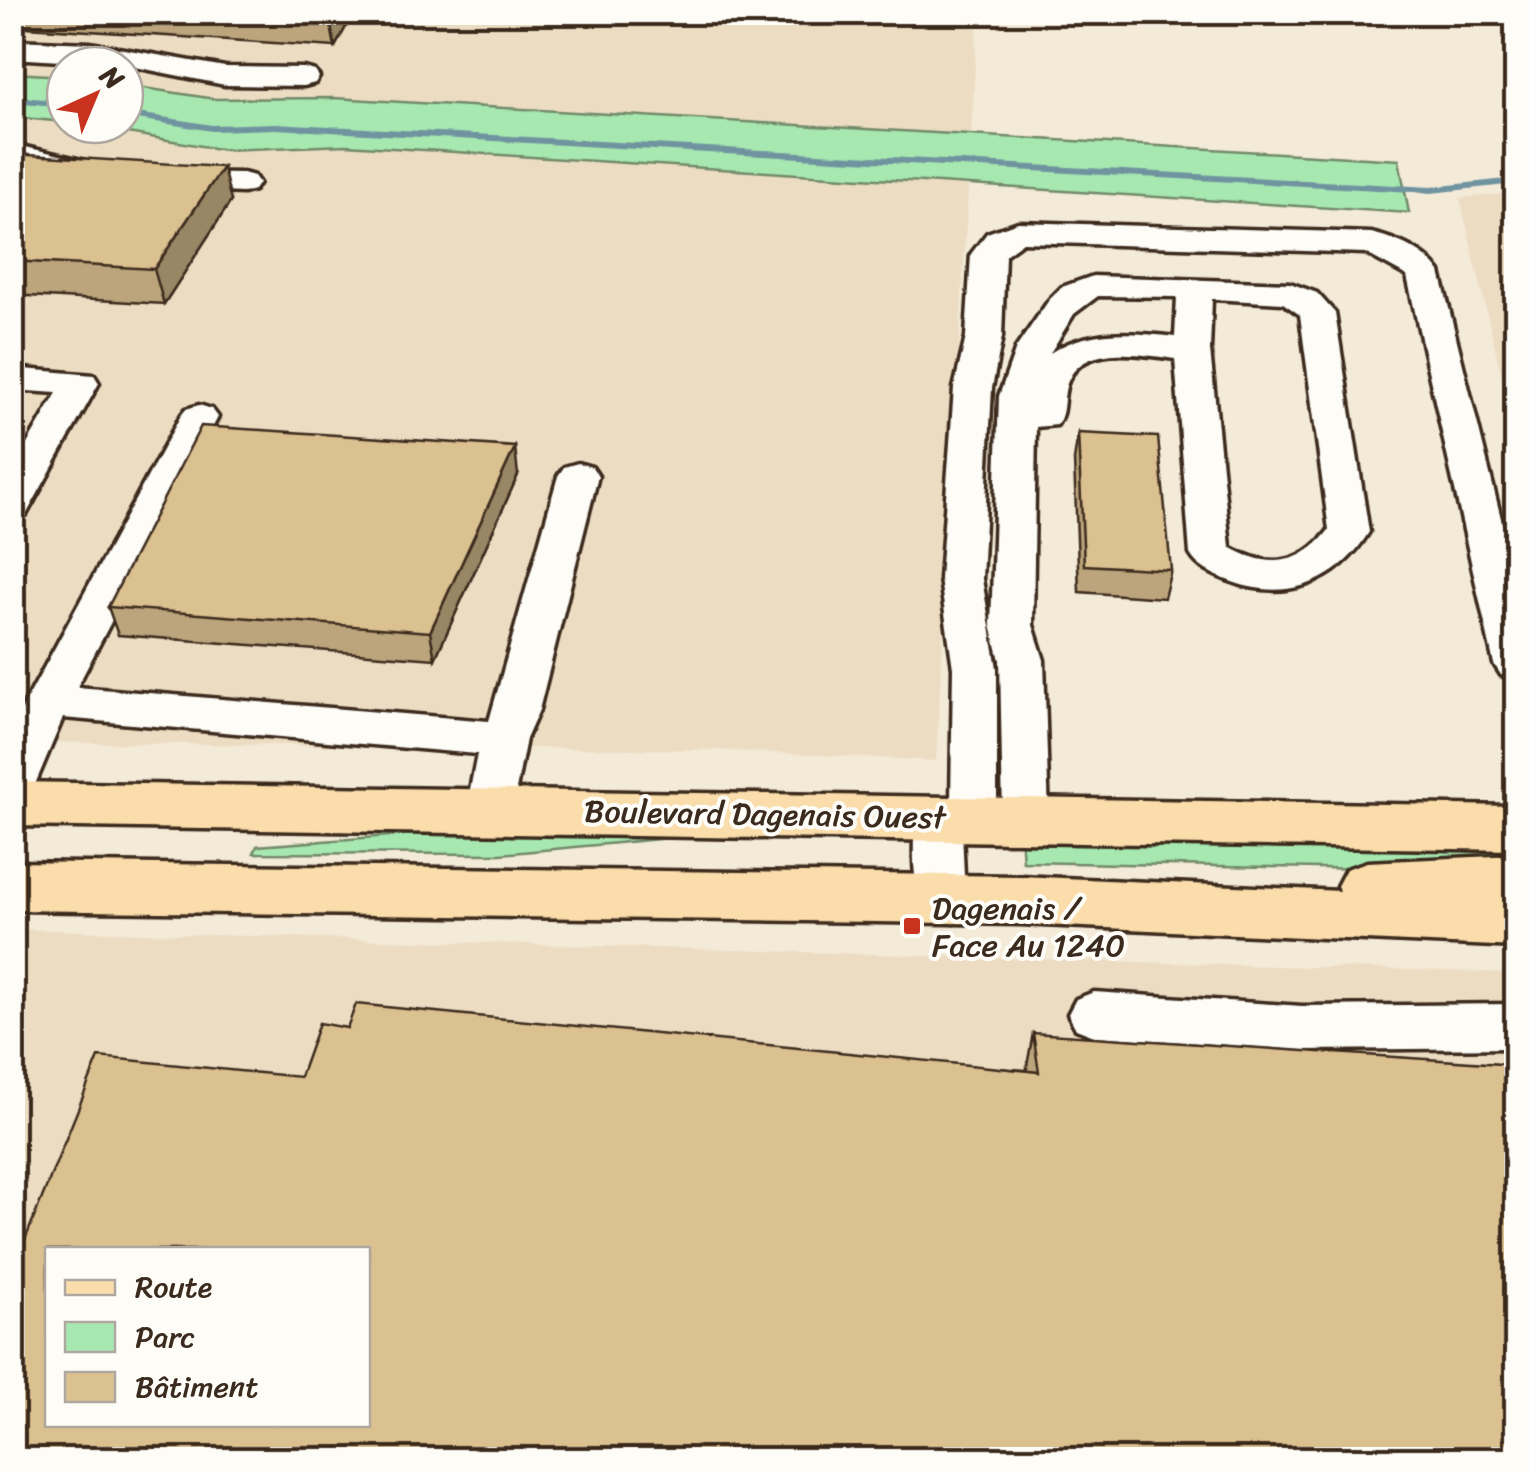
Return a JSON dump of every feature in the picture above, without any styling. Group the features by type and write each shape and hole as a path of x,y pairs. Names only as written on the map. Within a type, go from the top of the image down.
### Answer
{"main road":[{"name":"Boulevard Dagenais Ouest","path":"12,804 1516,828"},
{"path":"1020,900 1516,878"},
{"path":"12,886 942,898 1516,923"}],"lane":[{"path":"12,49 102,54 226,76 304,77"},
{"path":"12,153 126,178 243,183"},
{"path":"979,817 975,668 961,579 988,254 999,240 1018,232 1371,243 1406,258 1423,272 1516,664"},
{"path":"1022,660 1012,625 1018,396 1024,370 1060,307 1074,294 1093,286 1195,287 1290,293 1317,313 1350,532 1322,566 1288,576 1258,578 1234,570 1210,554 1192,350 1195,287"},
{"path":"942,898 979,817 1022,660 1039,622 1042,427 1050,379 1063,360 1078,350 1104,346 1192,350"},
{"path":"12,379 81,383 12,506"},
{"path":"12,789 48,701 99,599 112,586 199,417"},
{"path":"489,810 504,739 517,710 578,476"},
{"path":"48,701 504,739"},
{"path":"1094,1014 1302,1028 1516,1026"}],"shaded area":[{"path":"13,13 978,13 936,761 715,750 13,742"},
{"path":"1516,193 1516,438 1460,198"},
{"path":"12,929 1516,973 1516,1459 13,1459"}],"green space":[{"path":"13,73 45,75 45,120 13,117"},
{"path":"145,88 215,99 334,98 1399,160 1409,213 346,145 224,150 145,136"},
{"path":"482,829 691,836 501,854 254,853 257,846"},
{"path":"1021,836 1516,847 1516,868 1465,871 1023,862"}],"building":[{"path":"12,154 223,167 154,269 12,261"},
{"path":"201,426 515,447 430,632 108,607"},
{"path":"1078,433 1158,437 1171,570 1084,565"},
{"path":"356,1004 1039,1072 1033,1033 1516,1065 1516,1460 12,1460 12,1272 99,1057 300,1077 319,1023 347,1028"}],"waterway":[{"path":"12,99 45,102"},
{"path":"145,117 212,128 275,126 1431,190 1516,181"}],"place":[{"name":"Dagenais / Face Au 1240","path":"912,926"}]}
